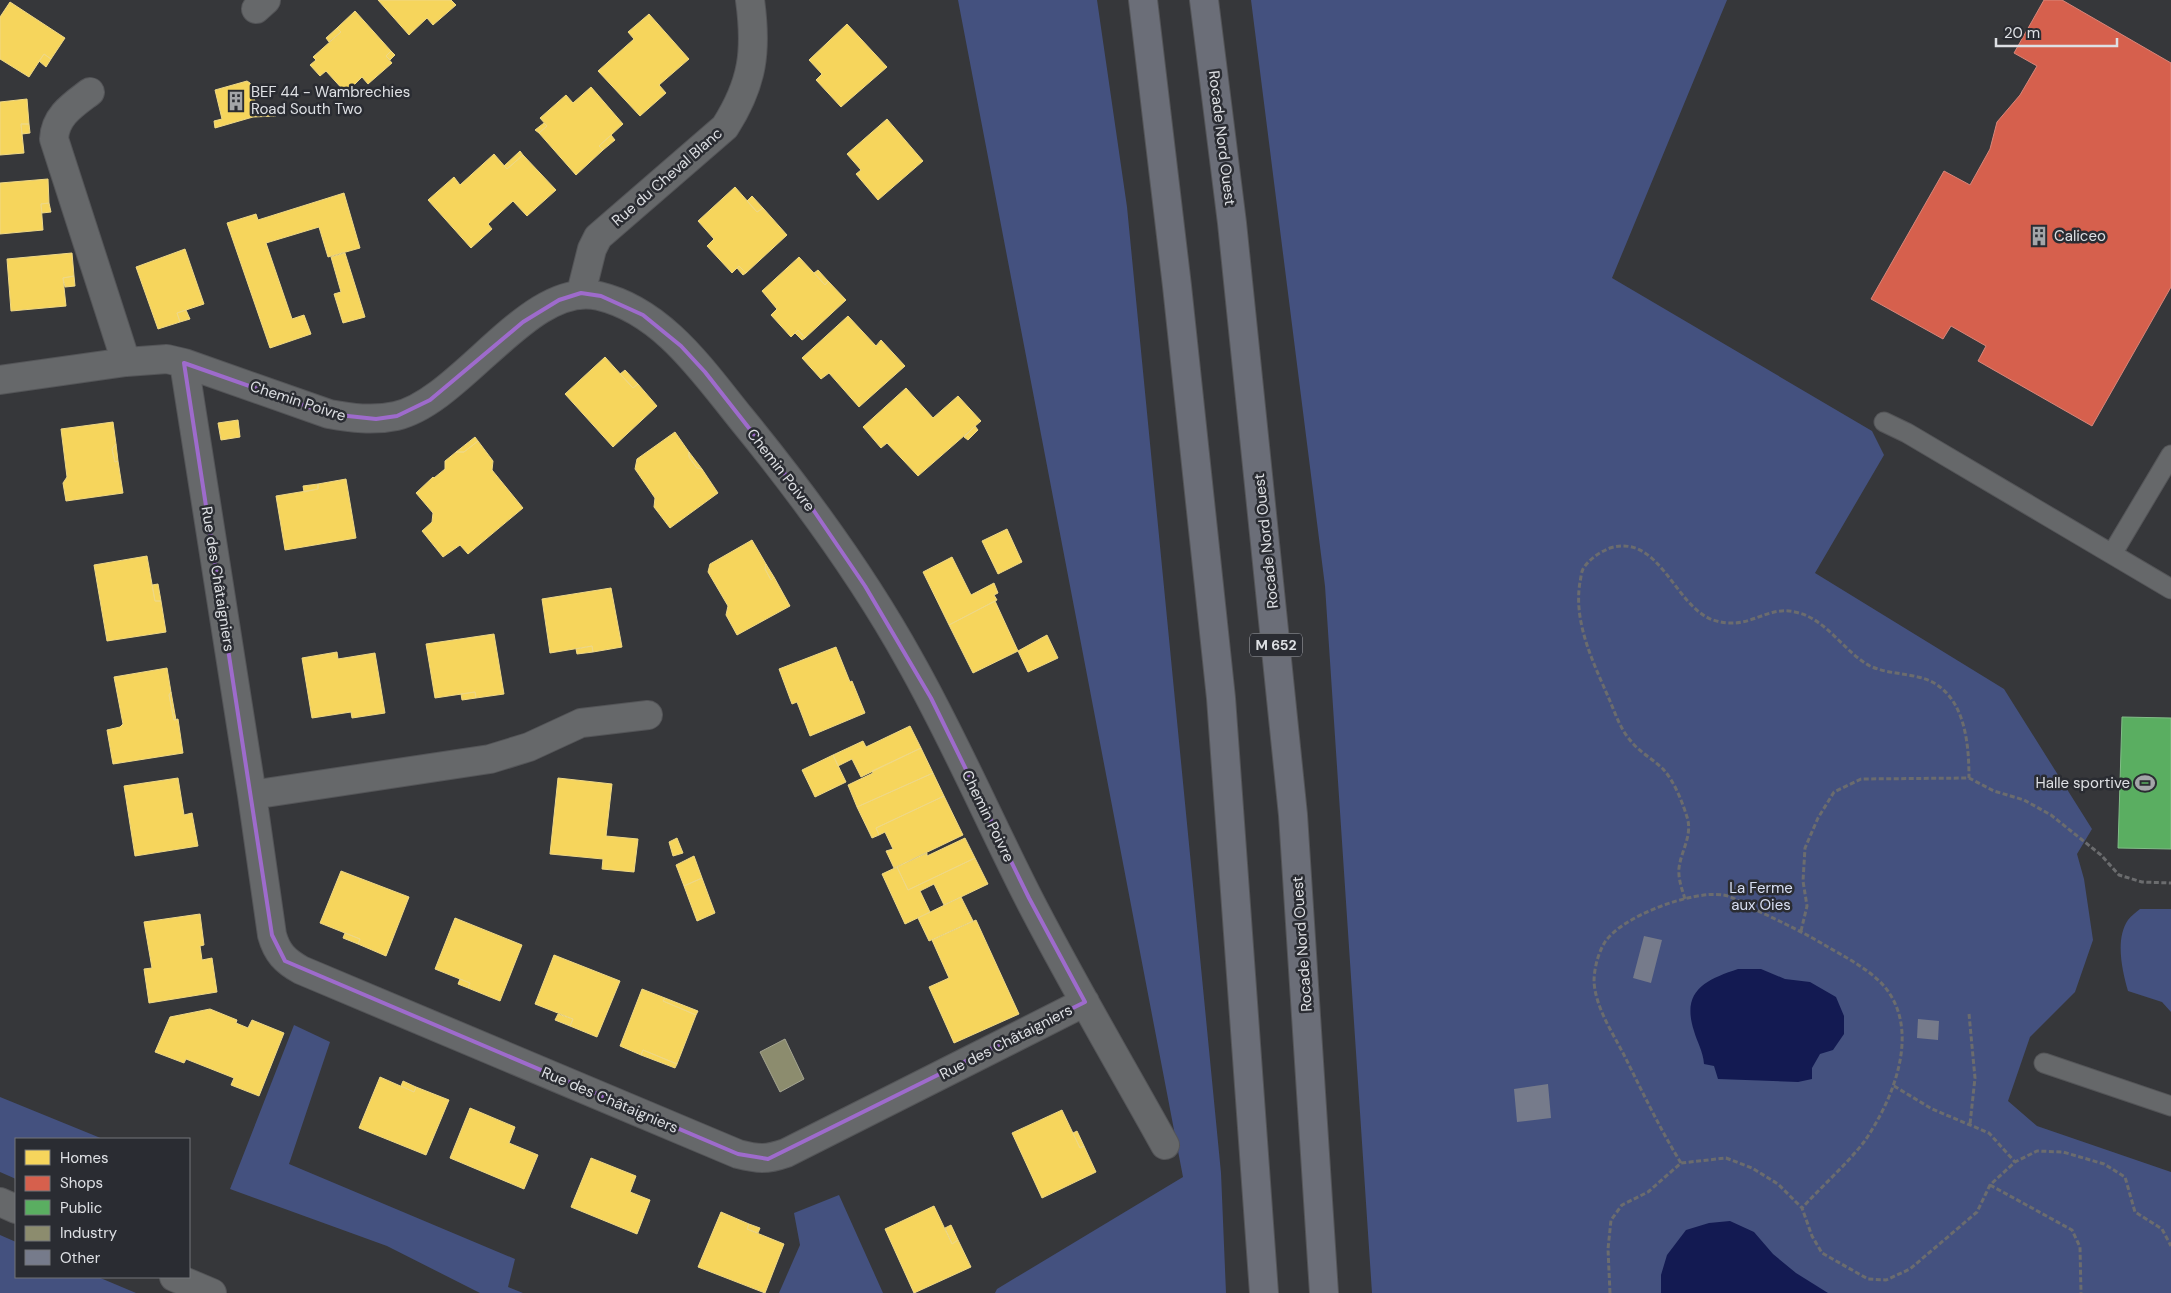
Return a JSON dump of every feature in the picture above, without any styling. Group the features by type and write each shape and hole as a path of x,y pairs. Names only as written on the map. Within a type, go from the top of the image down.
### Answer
{"highway":[{"path":"1143,0 1172,236 1221,698 1264,1293"},
{"name":"Rocade Nord Ouest","path":"1204,0 1232,223 1293,815 1324,1293"}],"street":[{"name":"Rue du Cheval Blanc","path":"581,293 592,249 598,237 725,127 734,113 745,90 751,70 754,47 750,0"},
{"path":"90,92 69,108 60,119 54,130 54,140 126,362"},
{"name":"Chemin Poivre","path":"0,380 126,362 167,359 184,362 329,414 353,419 376,419 397,416 430,400 541,310 559,300 581,293 601,296 643,315 681,346 746,423 814,512 865,586 913,667 1029,898 1165,1145"},
{"name":"Rue des Châtaigniers","path":"184,362 252,795 272,936 276,950 285,961 319,978 738,1154 768,1159 786,1153 1085,1002"},
{"path":"252,795 490,759 529,747 581,723 648,715"},
{"path":"0,1202 15,1209"},
{"path":"176,1278 212,1293"}],"lane":[{"path":"1884,422 1907,433 2171,589"},
{"path":"2112,554 2171,454"},
{"path":"2044,1063 2171,1106"}],"path":[{"path":"1685,899 1679,881 1679,867 1687,842 1688,820 1677,793 1664,770 1629,740 1591,658 1581,621 1578,597 1582,570 1599,552 1620,545 1642,551 1659,565 1691,606 1711,619 1730,624 1751,621 1774,612 1795,612 1815,621 1870,666 1920,677 1939,686 1953,700 1962,720 1969,745 1969,778"},
{"path":"1801,931 1807,906 1803,881 1805,848 1818,818 1834,792 1861,779 1969,778 1994,791 2024,800 2050,815 2101,855 2119,876 2142,882 2171,883"},
{"path":"1681,1163 1656,1121 1599,1006 1594,981 1597,962 1604,943 1616,929 1672,901 1724,895 1801,931 1853,961 1884,986 1899,1011 1903,1042 1894,1086 1886,1106 1863,1143 1802,1208"},
{"path":"1969,1014 1975,1078 1970,1124"},
{"path":"1894,1086 1932,1109 1989,1133 2015,1162"},
{"path":"1610,1293 1608,1249 1611,1220 1622,1205 1648,1192 1681,1163 1726,1158 1752,1168 1778,1184 1802,1208 1812,1236 1822,1253 1868,1279 1886,1280 1910,1269 1977,1212 1990,1185 2015,1162 2036,1151 2063,1152 2104,1164 2126,1177 2135,1212 2162,1229 2171,1246"},
{"path":"1990,1185 2072,1230 2080,1247 2081,1293"}],"highlighted area":[{"path":"581,293 601,296 643,315 681,346 705,372 814,511 865,586 931,698 1029,898 1085,1002 768,1159 738,1154 285,961 272,935 184,363 329,414 376,419 397,416 430,400 523,322 559,300"}],"green space":[{"path":"958,0 1097,0 1127,207 1221,1173 1226,1293 995,1293 997,1289 1183,1177"},
{"name":"La Ferme aux Oies","path":"1251,0 1727,0 1612,278 1872,431 1884,455 1815,573 2004,689 2092,829 2077,854 2084,879 2093,940 2075,992 2030,1037 2008,1101 2037,1126 2171,1172 2171,1293 1372,1293 1325,586"},
{"path":"2140,909 2171,909 2171,1012 2162,1002 2128,991 2121,955 2122,936 2128,920"},
{"path":"294,1025 330,1042 289,1164 515,1259 508,1287 523,1293 480,1293 387,1246 230,1189"},
{"path":"0,1097 101,1138 15,1138 15,1179 0,1172"},
{"path":"839,1195 883,1293 779,1293 800,1245 794,1213"},
{"path":"0,1235 15,1242 15,1278 100,1278 136,1293 0,1293"}],"shaded area":[{"path":"1738,969 1761,969 1785,979 1810,982 1836,997 1844,1016 1844,1034 1833,1050 1820,1054 1812,1068 1812,1079 1798,1082 1718,1079 1714,1066 1704,1064 1691,1017 1691,1006 1694,997 1706,983"},
{"path":"1730,1221 1754,1232 1773,1254 1796,1273 1828,1293 1661,1293 1661,1275 1667,1255 1686,1230 1709,1223"}],"building: Homes":[{"path":"378,0 451,0 456,5 433,25 427,18 409,35"},
{"path":"10,2 65,38 51,59 44,54 29,77 0,59 0,17"},
{"path":"355,11 391,51 386,56 392,63 368,84 362,77 346,93 326,71 320,76 310,65 316,60 313,57 341,32 337,28"},
{"path":"649,14 689,59 659,85 666,93 640,116 598,71 634,39 628,32"},
{"path":"847,24 887,67 841,107 816,80 822,74 809,60"},
{"path":"337,28 341,32 329,42 326,38"},
{"path":"391,51 395,55 390,60 386,56"},
{"path":"44,54 51,59 46,67 39,61"},
{"name":"BEF 44 - Wambrechies Road South Two","path":"247,81 250,83 256,105 262,105 262,108 274,108 276,116 253,117 215,128 214,121 222,119 215,90"},
{"path":"591,87 623,124 599,146 603,150 576,175 539,133 547,126 540,118 566,95 573,103"},
{"path":"27,99 29,124 21,124 24,153 0,155 0,102"},
{"path":"887,119 923,161 878,200 856,174 861,170 847,154"},
{"path":"544,123 547,126 539,133 535,130"},
{"path":"21,124 29,124 30,133 22,134"},
{"path":"611,135 615,140 603,150 599,146"},
{"path":"520,151 523,155 507,169 504,166"},
{"path":"494,154 507,169 523,155 556,190 527,216 513,201 488,224 492,229 471,248 428,200 454,177 460,185"},
{"path":"48,179 49,203 41,204 43,230 0,234 0,183"},
{"path":"735,187 757,212 763,208 787,235 746,273 739,266 732,273 707,246 714,239 698,221"},
{"path":"344,193 360,248 328,257 319,227 266,243 292,319 304,315 311,334 270,348 227,223 256,214 258,220"},
{"path":"752,196 763,208 757,212 747,201"},
{"path":"49,203 51,212 42,213 41,204"},
{"path":"185,249 204,304 177,313 180,322 158,329 136,267"},
{"path":"72,253 74,276 63,278 66,306 11,311 7,259"},
{"path":"345,253 365,317 343,323 334,294 341,292 331,257"},
{"path":"799,257 825,285 828,281 846,300 805,338 798,330 791,337 771,315 777,309 762,291"},
{"path":"739,266 746,273 743,275 737,268"},
{"path":"818,270 828,281 825,285 814,273"},
{"path":"74,276 75,286 65,287 63,278"},
{"path":"186,310 190,319 180,322 177,313"},
{"path":"848,316 876,346 881,340 905,366 859,407 829,373 821,379 802,358"},
{"path":"798,330 805,338 802,340 795,333"},
{"path":"605,357 633,388 638,384 657,406 613,447 565,394"},
{"path":"625,370 638,384 633,388 620,374"},
{"path":"906,388 933,418 958,396 981,421 918,476 887,443 881,448 863,427"},
{"path":"238,420 240,437 221,440 218,423"},
{"path":"113,422 116,444 112,449 115,462 118,461 123,493 66,501 63,483 67,477 61,429"},
{"path":"975,426 978,430 968,440 964,437"},
{"path":"675,432 689,452 689,457 697,468 702,469 718,493 670,528 654,507 655,498 635,469 637,459"},
{"path":"475,437 478,441 464,452 456,452"},
{"path":"478,441 493,461 492,470 523,508 468,554 460,545 443,557 422,531 432,522 433,513 416,493 445,469 445,461 456,452 464,452"},
{"path":"116,444 118,461 115,462 112,449"},
{"path":"689,452 702,469 697,468 689,457"},
{"path":"346,479 356,538 285,550 276,496 318,489 318,484"},
{"path":"318,484 318,489 304,492 303,486"},
{"path":"1007,529 1022,562 998,574 982,541"},
{"path":"752,540 766,564 765,569 771,580 774,577 790,606 737,635 726,615 728,606 708,572 710,564"},
{"path":"147,556 155,601 161,601 166,632 107,641 94,565"},
{"path":"952,557 971,595 994,583 998,593 994,595 997,600 949,625 923,572"},
{"path":"766,564 774,577 771,580 765,569"},
{"path":"158,584 161,601 155,601 152,585"},
{"path":"611,588 622,647 593,652 592,646 550,653 542,599"},
{"path":"995,601 1018,651 973,673 949,625"},
{"path":"494,634 504,694 476,698 475,692 435,698 426,644"},
{"path":"1047,635 1058,658 1028,672 1018,651"},
{"path":"592,646 593,652 577,654 576,649"},
{"path":"836,647 865,713 810,736 797,702 792,704 779,669"},
{"path":"337,652 338,659 375,653 385,713 352,718 351,712 312,718 302,658"},
{"path":"167,668 171,692 169,695 174,720 178,719 183,753 113,764 107,730 120,727 123,724 114,677"},
{"path":"171,692 176,720 174,720 169,695"},
{"path":"475,692 476,698 462,700 461,694"},
{"path":"910,726 921,748 861,777 852,759 838,766 833,755 863,741 866,747"},
{"path":"921,748 933,773 857,807 848,785 873,773 872,771"},
{"path":"833,755 846,782 815,797 802,770"},
{"path":"933,773 944,796 876,828 879,835 872,838 857,807"},
{"path":"178,778 184,815 192,813 198,846 135,856 124,786"},
{"path":"558,778 612,784 606,836 638,839 634,872 602,869 603,859 550,854"},
{"path":"944,796 963,835 894,868 886,851 893,849 885,832 879,835 876,828"},
{"path":"677,838 683,853 673,856 669,842"},
{"path":"965,838 975,858 908,890 897,867 927,853 927,856"},
{"path":"694,856 702,878 684,886 676,865"},
{"path":"975,858 988,884 944,905 934,884 920,891 930,912 905,924 882,874 897,867 908,890"},
{"path":"341,871 409,897 386,956 358,944 360,939 320,923"},
{"path":"702,878 715,913 697,921 684,886"},
{"path":"961,897 973,921 929,941 918,918"},
{"path":"200,914 204,945 200,946 202,960 212,958 217,992 149,1003 144,969 152,968 144,922"},
{"path":"455,918 522,945 500,1001 468,988 470,983 435,969"},
{"path":"976,920 1019,1014 954,1043 929,987 949,978 932,940"},
{"path":"345,933 360,939 358,944 343,938"},
{"path":"554,955 620,981 597,1037 570,1026 573,1019 535,1004"},
{"path":"460,979 470,983 468,988 458,984"},
{"path":"642,989 665,998 663,1001 696,1015 677,1064 643,1050 641,1055 620,1046"},
{"path":"665,998 698,1011 696,1015 663,1001"},
{"path":"210,1009 237,1020 236,1023 248,1028 252,1020 284,1033 259,1096 231,1085 234,1078 186,1059 184,1063 155,1052 170,1017"},
{"path":"558,1014 573,1019 570,1026 555,1020"},
{"path":"643,1050 677,1064 675,1068 641,1055"},
{"path":"380,1077 414,1092 416,1087 449,1100 426,1155 359,1128"},
{"path":"403,1081 416,1087 414,1092 401,1086"},
{"path":"470,1108 515,1127 509,1143 538,1155 524,1189 450,1158"},
{"path":"1062,1110 1080,1148 1084,1146 1096,1172 1042,1198 1012,1133"},
{"path":"1077,1131 1084,1146 1080,1148 1073,1133"},
{"path":"591,1158 636,1176 630,1192 650,1200 637,1234 571,1207"},
{"path":"934,1206 952,1244 958,1240 971,1267 914,1293 885,1229"},
{"path":"721,1212 749,1224 747,1229 784,1244 765,1293 698,1267"},
{"path":"749,1224 760,1228 758,1233 747,1229"},
{"path":"951,1225 958,1240 952,1244 945,1228"}],"building: Shops":[{"name":"Caliceo","path":"2044,0 2062,0 2171,63 2171,287 2092,426 1978,361 1986,346 1951,326 1943,339 1871,299 1944,171 1970,185 1990,149 1997,122 2020,95 2037,66 2014,53"}],"building: Public":[{"name":"Halle sportive","path":"2122,717 2171,718 2171,849 2118,848"}],"building: Industry":[{"path":"785,1039 804,1079 780,1092 760,1052"}],"building: Other":[{"path":"1644,936 1662,940 1651,983 1633,978"},
{"path":"1918,1019 1939,1021 1938,1040 1917,1038"},
{"path":"1548,1084 1551,1118 1517,1122 1514,1089"}],"place":[{"name":"BEF 44 - Wambrechies Road South Two","path":"236,101"},
{"name":"Caliceo","path":"2039,236"},
{"name":"Halle sportive","path":"2145,783"}]}
